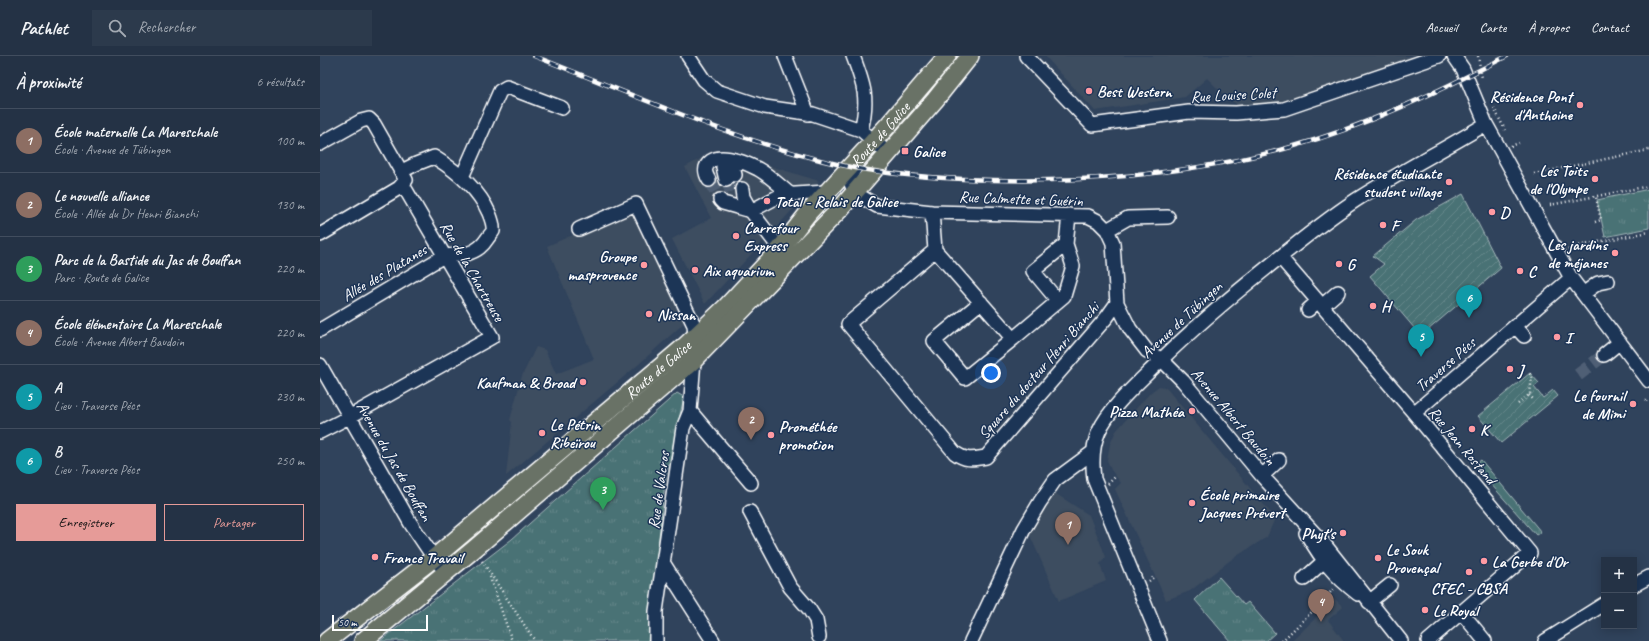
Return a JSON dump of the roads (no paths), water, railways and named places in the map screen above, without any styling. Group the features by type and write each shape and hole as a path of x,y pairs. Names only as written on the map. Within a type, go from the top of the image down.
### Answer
{"main road":[{"name":"Route de Galice","path":"363,641 446,572 691,348 725,308 780,249 866,141 947,56"},
{"name":"Route de Galice","path":"327,641 434,558 775,278 855,193 935,100 970,56"}],"street":[{"path":"688,56 704,80 717,91 765,107 808,114 866,141 889,154"},
{"path":"785,56 808,114"},
{"path":"853,56 865,94 864,115 866,141 849,179 855,193"},
{"name":"Rue Louise Colet","path":"1026,56 1092,126 1189,112 1236,113 1284,108 1439,56"},
{"path":"1454,56 1463,63 1486,124 1571,278 1649,381"},
{"path":"462,177 500,91 504,88 507,87 562,108"},
{"path":"320,144 361,121 369,119 374,124 403,177"},
{"name":"Avenue de Tübingen","path":"1160,641 1096,488 1093,474 1094,452 1099,431 1109,416 1162,360 1235,292 1322,224 1356,200 1396,175 1486,124"},
{"path":"320,235 403,177 416,164 434,157 462,177 483,200 492,221 493,230 484,244 467,255 444,256"},
{"path":"709,180 705,171 710,162 718,158 736,161 759,170 790,194"},
{"path":"730,178 736,161"},
{"name":"Rue de la Chartreuse","path":"349,417 492,337 444,256 403,177"},
{"path":"720,200 723,203 751,211 781,195 826,192"},
{"path":"739,193 780,249"},
{"name":"Rue Calmette et Guérin","path":"855,193 877,206 932,216 1088,216 1098,221 1107,230"},
{"name":"Rue de Valcros","path":"579,229 636,204 694,325 691,348 690,411 683,428 656,611 656,641"},
{"name":"Square du docteur Henri Bianchi","path":"981,302 934,341 965,378 1064,296 1073,266 1066,244 1069,215"},
{"path":"932,216 934,250 1013,339"},
{"path":"1162,360 1147,352 1130,329 1117,303 1113,244 1107,230 1128,218 1168,217"},
{"name":"Square du docteur Henri Bianchi","path":"1058,301 1033,271 1066,244"},
{"name":"Square du docteur Henri Bianchi","path":"934,250 848,324 955,453 962,458 972,460 986,457 1107,317 1117,303"},
{"name":"Allée des Platanes","path":"320,330 444,256"},
{"name":"Rue Jean Rostand","path":"1280,257 1414,413 1530,553 1428,641"},
{"name":"Traverse Pécs","path":"1414,413 1464,378 1515,326 1571,278"},
{"path":"1583,294 1598,283 1608,281"},
{"path":"1308,310 1338,292"},
{"path":"1515,326 1524,336"},
{"path":"1604,355 1620,342"},
{"name":"Avenue Albert Baudoin","path":"1162,360 1183,382 1295,514 1325,545 1401,641"},
{"name":"Avenue du Jas de Bouffan","path":"320,365 411,524 434,558 446,572"},
{"path":"690,411 751,483"},
{"path":"320,432 349,417"},
{"path":"971,641 1024,529 1040,502 1055,480 1094,452"},
{"path":"1262,476 1279,460"},
{"path":"750,512 790,587 809,609 816,620 817,640"},
{"name":"Avenue Albert Baudoin","path":"1295,514 1324,562 1340,580 1369,602"},
{"path":"1304,579 1324,562"},
{"path":"664,564 713,641"},
{"path":"1637,583 1649,576"},
{"path":"1369,602 1390,585"},
{"path":"1544,641 1601,606"},
{"path":"1462,613 1485,641"}],"tunnel":[{"path":"709,180 720,200"},
{"path":"726,180 733,194"},
{"path":"1578,375 1604,355"}],"railway":[{"path":"534,56 686,116 802,155 841,165 902,175 1004,180 1086,179 1128,176 1211,165 1251,157 1319,139 1347,129 1428,95 1507,56"}],"place":[{"name":"Best Western","path":"1089,91"},
{"name":"Résidence Pont d'Anthoine","path":"1580,105"},
{"name":"Galice","path":"905,151"},
{"name":"Les Toits de l'Olympe","path":"1595,179"},
{"name":"Résidence étudiante student village","path":"1449,182"},
{"name":"Total - Relais de Galice","path":"767,201"},
{"name":"D","path":"1492,212"},
{"name":"F","path":"1383,225"},
{"name":"Carrefour Express","path":"736,236"},
{"name":"Les jardins de méjanes","path":"1615,253"},
{"name":"G","path":"1339,264"},
{"name":"Groupe masprovence","path":"644,265"},
{"name":"Aix aquarium","path":"695,270"},
{"name":"C","path":"1520,271"},
{"name":"H","path":"1373,306"},
{"name":"Nissan","path":"649,314"},
{"name":"B","path":"1469,318"},
{"name":"I","path":"1557,337"},
{"name":"A","path":"1421,357"},
{"name":"J","path":"1510,369"},
{"name":"Kaufman & Broad","path":"583,382"},
{"name":"Le fournil de Mimi","path":"1633,404"},
{"name":"Pizza Mathéa","path":"1192,411"},
{"name":"K","path":"1472,429"},
{"name":"Le Pétrin Ribeïrou","path":"542,433"},
{"name":"Prométhée promotion","path":"771,435"},
{"name":"Le nouvelle alliance","path":"751,440"},
{"name":"École primaire Jacques Prévert","path":"1192,503"},
{"name":"Parc de la Bastide du Jas de Bouffan","path":"603,510"},
{"name":"Phyt's","path":"1343,533"},
{"name":"École maternelle La Mareschale","path":"1068,545"},
{"name":"France Travail","path":"375,557"},
{"name":"Le Souk Provençal","path":"1378,558"},
{"name":"La Gerbe d'Or","path":"1484,561"},
{"name":"CFEC - CBSA","path":"1469,572"},
{"name":"Le Royal","path":"1425,610"},
{"name":"École élémentaire La Mareschale","path":"1321,622"}]}
